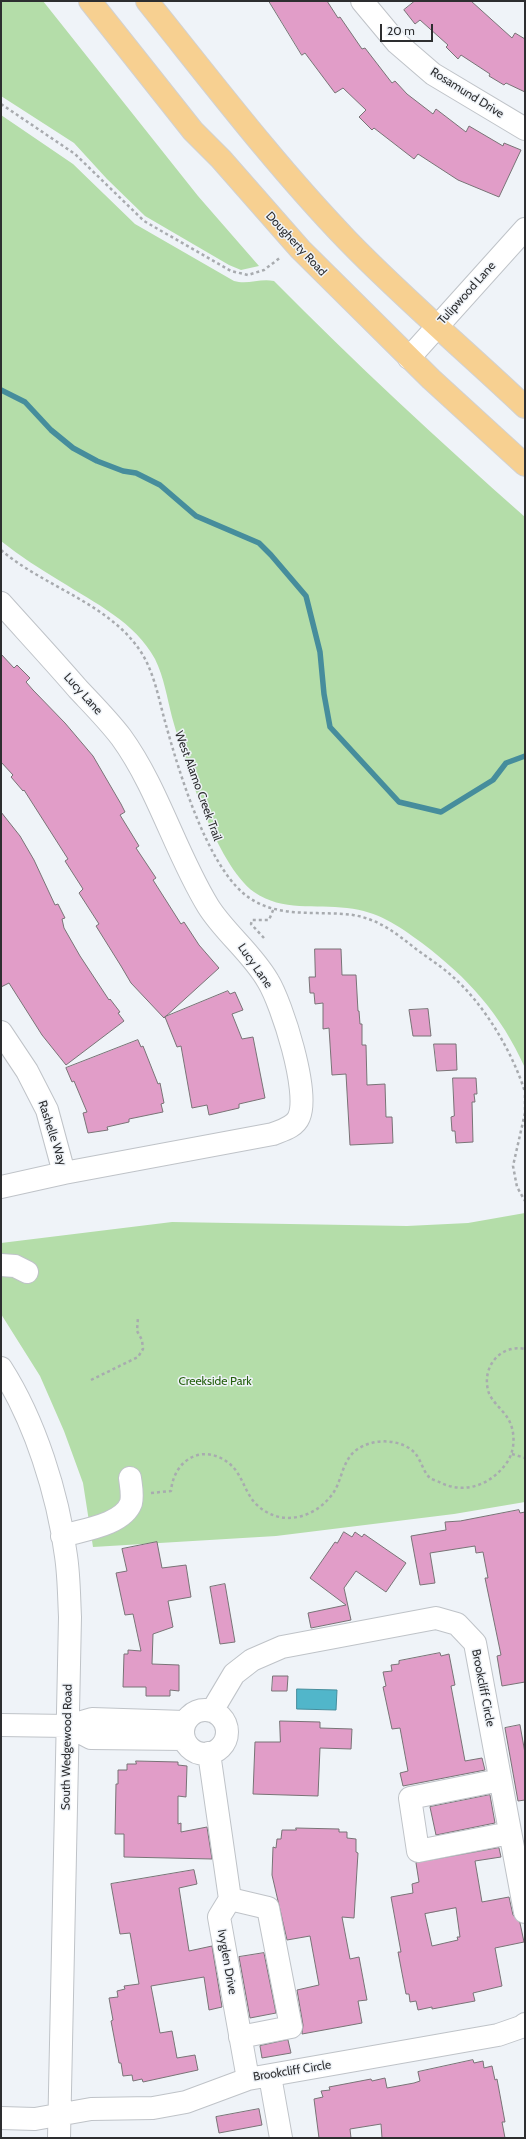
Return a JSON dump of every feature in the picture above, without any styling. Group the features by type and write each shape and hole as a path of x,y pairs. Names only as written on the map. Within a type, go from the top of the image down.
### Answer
{"main road":[{"name":"Dougherty Road","path":"90,1 193,130 221,159 296,245 409,358 525,465"},
{"path":"147,1 297,185 362,255 525,407"}],"street":[{"name":"Rosamund Drive","path":"362,1 398,43 433,74 525,129"},
{"name":"Tulipwood Lane","path":"409,358 525,229"},
{"name":"Lucy Lane","path":"1,603 121,737 147,780 189,874 209,908 239,942 268,981 283,1013 293,1047 301,1093 300,1116 294,1125 273,1134 64,1173 1,1187"},
{"name":"Rashelle Way","path":"1,1032 27,1072 47,1110 64,1173"},
{"path":"1,1265 15,1266 27,1272"},
{"name":"South Wedgewood Road","path":"1,1368 15,1390 40,1448 56,1505 66,1556 70,1617 59,2138"},
{"path":"62,1536 114,1521 124,1515 130,1504 131,1487"},
{"name":"Brookcliff Circle","path":"212,1711 234,1674 252,1660 276,1650 436,1618 457,1624 475,1643 525,1912"},
{"path":"200,1711 212,1711 223,1720 226,1733 221,1746 209,1753 197,1752 187,1744 185,1731 189,1717 200,1711"},
{"path":"1,1725 68,1726 92,1720 185,1731"},
{"path":"209,1753 230,1899 268,1908 290,2027 240,2037"},
{"path":"500,1780 410,1798 418,1851 510,1833"},
{"name":"Ivyglen Drive","path":"230,1899 219,1917 248,2079"},
{"name":"Brookcliff Circle","path":"1,2118 35,2119 84,2110 153,2108 186,2102 248,2079 498,2035 524,2032"},
{"path":"270,2076 281,2138"}],"path":[{"path":"1,104 75,154 144,221 231,271 248,275 264,270 296,245"},
{"name":"West Alamo Creek Trail","path":"1,550 33,574 110,619 128,635 142,654 155,684 182,776 212,850 228,879 245,895 266,906 292,913 351,915 373,920 392,930 452,976 475,1000 507,1048 525,1092"},
{"path":"264,938 251,924 252,920 269,920 274,908"},
{"path":"525,1095 525,1113 513,1166 517,1187 525,1202"},
{"path":"91,1380 138,1356 143,1349 142,1340 137,1331 138,1317"},
{"path":"131,1487 171,1491 172,1478 179,1466 190,1458 207,1454 222,1458 233,1467 248,1494 255,1503 265,1511 280,1518 295,1518 310,1514 324,1506 335,1491 346,1461 355,1451 366,1445 378,1442 402,1445 414,1452 430,1478 449,1486 476,1486 487,1482 499,1473 512,1454 513,1447 512,1430 508,1418 488,1391 486,1376 491,1363 499,1355 509,1349 525,1349"},
{"path":"512,1454 525,1458"}],"green space":[{"path":"1,1 43,1 198,196 259,266 241,270 229,265 145,216 107,179 74,143 1,96"},
{"path":"1,115 73,164 135,224 234,281 274,281 335,342 461,460 525,517 525,1068 505,1031 482,998 439,956 404,930 369,912 347,908 288,905 276,902 254,892 240,878 227,859 204,811 185,760 161,673 147,646 137,634 113,614 38,567 1,541"},
{"name":"Creekside Park","path":"525,1213 525,1502 454,1514 276,1536 93,1547 83,1483 64,1431 40,1376 1,1314 1,1243 172,1222 407,1226 468,1223"}],"water":[{"path":"297,1689 337,1690 336,1710 297,1709"}],"building":[{"path":"269,1 327,1 362,49 365,48 392,83 395,81 407,94 433,114 436,109 466,132 469,126 503,146 504,143 521,150 499,197 458,180 418,154 414,159 374,128 372,130 359,117 366,110 343,88 335,93 305,53 302,55"},
{"path":"415,1 471,1 512,38 515,33 525,39 525,92 506,83 504,85 489,76 490,74 461,55 458,59 446,47 448,45 420,20 415,24 404,10"},
{"path":"1,654 14,668 17,665 30,678 26,682 65,723 93,756 125,812 120,815 139,846 136,848 156,878 153,880 181,924 184,922 199,945 219,968 164,1018 131,983 96,926 99,924 79,893 83,889 65,861 68,859 24,790 23,791 11,777 13,775 1,762"},
{"path":"1,812 20,836 34,860 55,905 58,904 65,918 62,919 64,928 80,956 109,1000 110,999 120,1012 118,1013 124,1021 66,1065 42,1035 9,983 1,987"},
{"path":"315,949 341,949 342,975 356,975 358,1011 360,1024 362,1024 362,1045 366,1045 367,1085 385,1084 386,1117 392,1117 393,1143 350,1145 346,1074 332,1075 329,1028 323,1029 323,1003 315,1004 314,993 310,993 309,977 315,977"},
{"path":"228,991 230,994 235,992 243,1010 232,1014 242,1039 253,1037 265,1098 239,1104 239,1108 209,1115 207,1105 192,1108 181,1046 177,1047 165,1017"},
{"path":"428,1009 431,1036 413,1036 409,1010"},
{"path":"138,1040 141,1047 143,1046 158,1084 160,1083 164,1103 161,1104 163,1112 129,1119 129,1122 107,1127 108,1130 88,1133 83,1113 87,1112 74,1081 72,1082 66,1068"},
{"path":"434,1044 456,1044 457,1070 437,1071"},
{"path":"453,1078 476,1078 477,1094 474,1094 475,1102 472,1102 473,1142 456,1143 455,1131 452,1131 451,1117 454,1116"},
{"path":"519,1510 520,1513 525,1512 525,1682 502,1686 497,1656 501,1655 485,1578 488,1578 483,1552 476,1553 475,1546 430,1553 435,1583 420,1585 411,1536 446,1530 445,1522 460,1521"},
{"path":"344,1532 352,1537 355,1532 362,1537 364,1534 406,1563 386,1592 356,1571 344,1588 351,1620 311,1628 308,1613 346,1605 310,1578 335,1542 337,1543"},
{"path":"157,1542 162,1568 186,1565 191,1597 168,1601 173,1627 153,1634 152,1664 179,1665 179,1691 170,1690 170,1696 146,1696 146,1687 123,1687 124,1654 128,1654 128,1650 141,1651 133,1614 125,1615 116,1573 127,1571 122,1549"},
{"path":"225,1584 235,1642 220,1644 210,1587"},
{"path":"440,1653 441,1656 449,1654 455,1685 451,1686 465,1761 482,1758 485,1770 403,1786 400,1773 408,1771 400,1728 392,1729 383,1687 386,1686 383,1672 392,1671 391,1665 399,1664 399,1661"},
{"path":"273,1676 288,1676 287,1691 272,1691"},
{"path":"280,1721 320,1722 320,1728 352,1729 351,1749 320,1748 318,1796 253,1794 255,1742 280,1742"},
{"path":"520,1725 525,1753 525,1800 518,1801 505,1728"},
{"path":"136,1761 178,1762 178,1765 187,1766 186,1797 178,1796 178,1824 181,1823 181,1832 207,1827 212,1859 124,1857 124,1834 115,1834 116,1784 118,1784 118,1770 127,1770 127,1764 136,1764"},
{"path":"490,1795 495,1823 436,1835 430,1807"},
{"path":"296,1828 339,1829 339,1832 347,1832 347,1838 356,1839 356,1852 358,1853 354,1918 342,1917 350,1959 359,1957 367,2000 358,2001 362,2023 302,2034 303,2025 297,1990 319,1985 310,1936 287,1940 272,1875 273,1847 276,1848 277,1839 281,1839 282,1830 296,1830"},
{"path":"499,1848 501,1857 475,1861 482,1902 509,1897 513,1915 520,1923 524,1942 495,1948 502,1986 473,1993 475,2001 418,2010 416,2001 410,2002 409,1994 406,1994 398,1952 401,1952 391,1897 413,1893 412,1884 419,1882 416,1863","holes":["456,1908 460,1937 457,1937 458,1940 432,1946 425,1914"]},
{"path":"194,1870 197,1884 179,1888 189,1951 212,1946 222,2007 209,2010 204,1977 151,1986 160,2033 172,2031 177,2058 195,2055 198,2070 143,2082 142,2079 133,2081 132,2075 123,2076 121,2063 119,2063 111,2021 113,2020 109,1998 118,1997 117,1991 125,1989 124,1986 139,1984 130,1933 120,1934 111,1884"},
{"path":"264,1953 276,2013 250,2018 239,1957"},
{"path":"288,2040 291,2053 262,2058 260,2046"},
{"path":"473,2060 474,2063 483,2061 484,2068 492,2066 495,2080 497,2079 505,2122 502,2122 505,2138 382,2138 381,2124 350,2129 351,2138 319,2138 314,2099 323,2097 321,2091 330,2090 329,2087 371,2079 372,2081 385,2078 387,2088 414,2083 420,2081 418,2072"},
{"path":"259,2109 262,2125 219,2133 216,2117"}],"waterway":[{"path":"1,390 25,402 51,430 73,448 97,461 123,471 136,473 160,485 196,516 259,543 271,555 306,596 320,652 324,694 330,727 399,802 441,812 493,780 506,763 525,756"}]}
